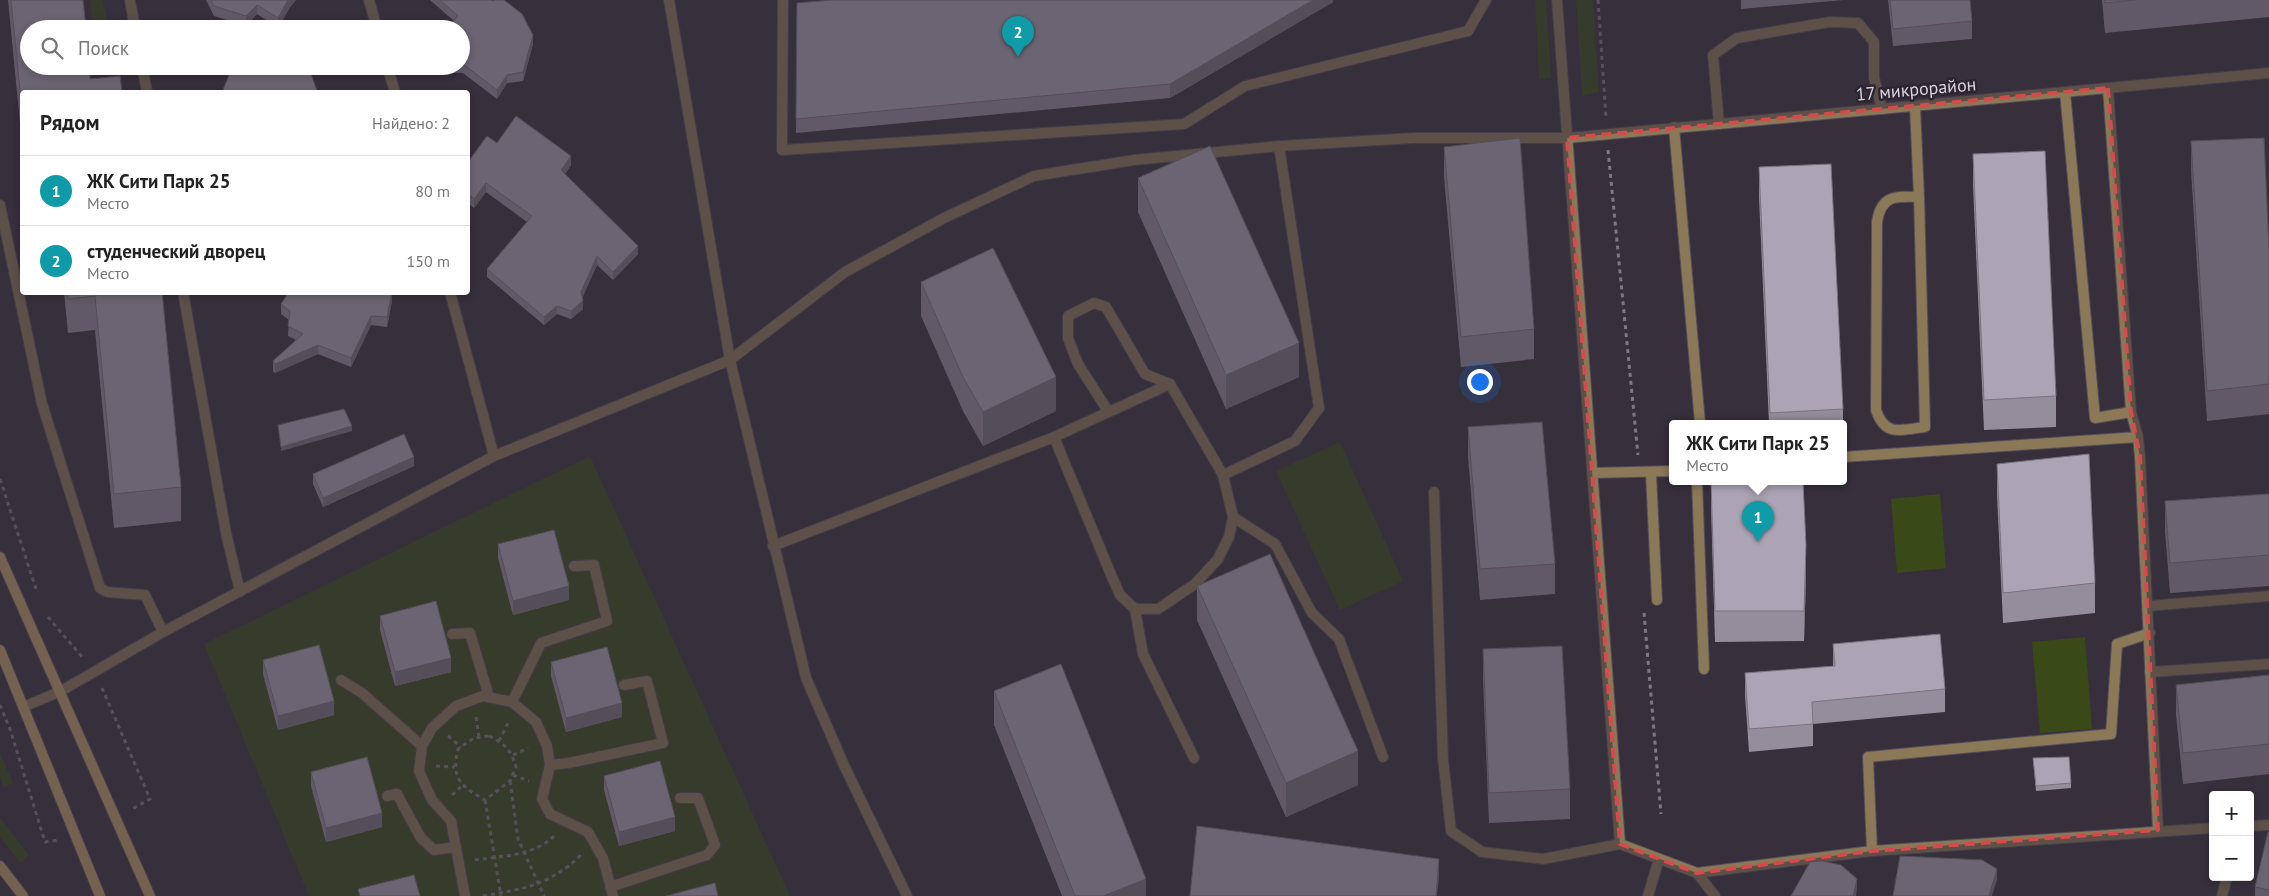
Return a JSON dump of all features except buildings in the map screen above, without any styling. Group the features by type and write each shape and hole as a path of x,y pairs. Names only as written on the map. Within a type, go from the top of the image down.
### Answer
{"main road":[{"path":"0,557 61,691 150,896"},
{"path":"0,650 100,896"},
{"path":"0,866 24,895"}],"street":[{"path":"130,0 133,20"},
{"path":"369,0 375,20"},
{"path":"669,0 730,360 806,678 843,763 906,896"},
{"path":"783,0 782,150 1184,124 1245,86 1468,31 1486,0"},
{"path":"1556,0 1620,844"},
{"path":"1719,124 1713,55 1737,38 1830,22 1858,23 1874,42 1874,78 1882,109"},
{"name":"17 микрорайон","path":"23,707 61,691 164,632 494,456 730,360 844,272 944,218 1034,176 1134,160 1279,146 1414,138 1567,138 2269,73"},
{"path":"144,75 147,90"},
{"path":"390,75 394,90"},
{"path":"2108,88 2131,412 2138,437 2150,632 2150,672 2158,830"},
{"path":"2065,92 2096,418 2131,412"},
{"path":"1914,106 1919,197 1925,427 1901,430 1886,428 1881,423 1876,410 1877,222 1878,212 1885,202 1899,196 1919,197"},
{"path":"1674,127 1700,420"},
{"path":"1224,475 1295,441 1318,408 1279,146"},
{"path":"0,205 42,404 98,583 100,588 107,592 145,595 164,632"},
{"path":"184,295 226,533 240,592"},
{"path":"451,295 494,456"},
{"path":"1108,411 1078,364 1068,338 1068,316 1094,303 1106,307 1145,374 1170,384 1224,475 1233,517 1229,537 1218,559 1195,584 1158,609 1136,610"},
{"path":"773,546 1054,436 1170,384"},
{"path":"1054,436 1120,595 1136,610 1143,654 1194,758"},
{"path":"1847,457 2138,437"},
{"path":"1592,473 1669,472"},
{"path":"1651,474 1658,600"},
{"path":"1697,485 1704,669"},
{"path":"1434,492 1443,759 1451,830 1482,852 1543,860 1620,844 1698,873 1872,851 2158,830 2209,828"},
{"path":"1233,517 1275,544 1312,613 1339,639 1382,757"},
{"path":"512,702 541,643 607,621 594,565 574,566"},
{"path":"2148,606 2269,596"},
{"path":"1872,851 1868,758 2110,734 2117,644 2150,632"},
{"path":"452,634 470,633 488,697"},
{"path":"2150,672 2269,664"},
{"path":"341,680 362,693 422,746"},
{"path":"550,765 570,763 663,742 647,682 624,685"},
{"path":"465,896 452,821 432,800 419,771 422,746 432,728 456,706 483,696 488,697 512,702 536,722 547,746 550,765 542,799 550,814 588,832 603,858 612,892 707,854 715,845 698,798 680,798"},
{"path":"387,796 397,794 421,838 434,850 456,847"},
{"path":"2254,826 2269,825"},
{"path":"1648,896 1659,859"},
{"path":"1698,873 1715,896"},
{"path":"2222,896 2226,881"}],"path":[{"path":"1598,0 1606,118"},
{"path":"1609,159 1638,456"},
{"path":"0,479 38,595"},
{"path":"1644,607 1661,814"},
{"path":"44,613 95,672 150,799 116,818"},
{"path":"0,705 10,729 45,842 76,838"},
{"path":"485,800 510,781 516,767 512,752 504,743 489,736 474,738 461,747 454,764 458,780 485,800 501,894"},
{"path":"510,781 518,839 544,896"},
{"path":"459,863 524,852 548,842 567,822"},
{"path":"480,896 501,894 539,885 566,869 594,842"}],"highlighted area":[{"path":"2108,88 2131,412 2140,457 2158,830 1872,851 1697,873 1620,844 1567,138"}],"green space":[{"path":"90,0 103,0 107,20 93,20"},
{"path":"1535,0 1546,0 1551,78 1539,79"},
{"path":"1576,0 1593,0 1599,92 1582,96"},
{"path":"1340,442 1403,581 1340,610 1276,471"},
{"path":"590,456 790,896 309,896 204,644"},
{"path":"1940,494 1946,568 1897,573 1891,499"},
{"path":"2085,637 2092,729 2040,733 2032,642"},
{"path":"0,753 13,783 4,787 0,778"},
{"path":"0,818 29,855 20,863 0,837"}],"place":[{"name":"студенческий дворец","path":"1018,57"},
{"name":"ЖК Сити Парк 25","path":"1758,542"}]}
